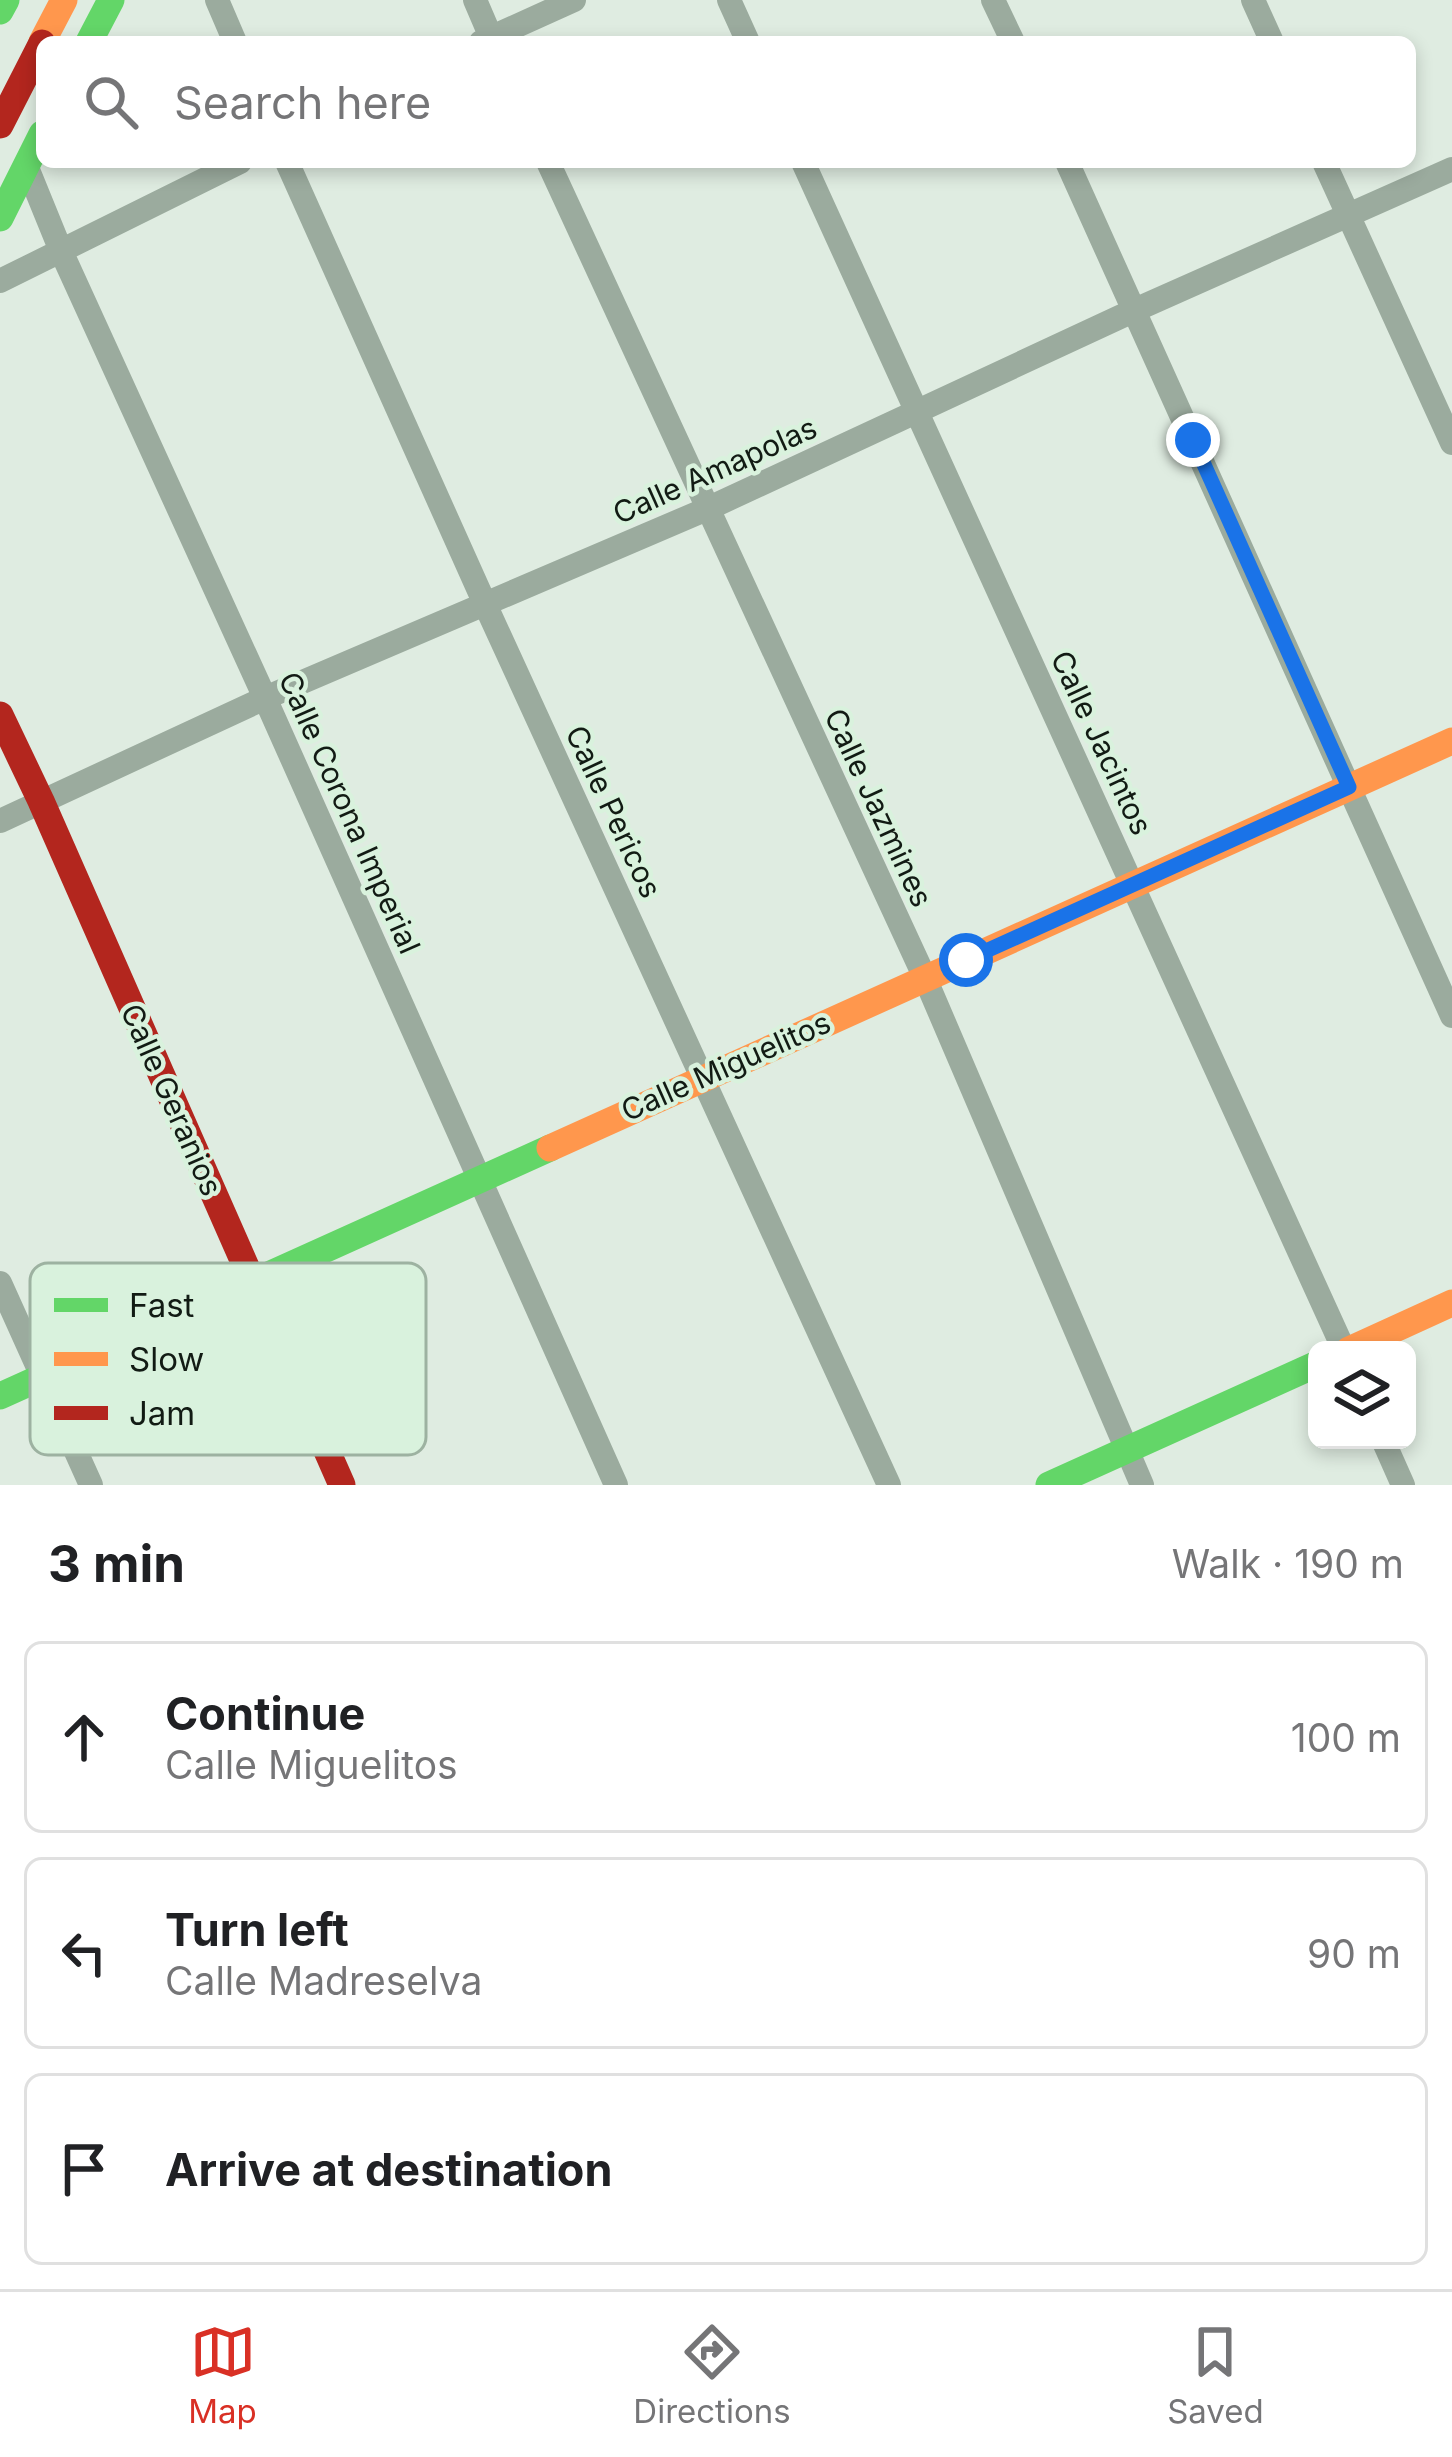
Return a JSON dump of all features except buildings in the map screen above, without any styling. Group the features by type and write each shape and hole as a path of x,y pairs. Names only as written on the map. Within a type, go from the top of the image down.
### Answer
{"main road":[{"path":"0,11 6,0"},
{"path":"45,36 64,0"},
{"path":"92,36 111,0"},
{"path":"0,125 36,54"},
{"path":"0,218 36,146"},
{"name":"Calle Geranios","path":"0,715 242,1263"},
{"name":"Calle Miguelitos","path":"290,1263 1452,741"},
{"path":"1366,1341 1452,1303"},
{"path":"1049,1485 1308,1368"},
{"name":"Calle Miguelitos","path":"0,1396 30,1382"},
{"name":"Calle Geranios","path":"328,1455 342,1485"}],"street":[{"path":"217,0 232,36"},
{"path":"475,0 487,36"},
{"path":"497,36 574,0"},
{"path":"729,0 745,36"},
{"path":"994,0 1009,36"},
{"path":"1253,0 1269,36"},
{"name":"Calle Corona Imperial","path":"26,165 616,1485"},
{"path":"0,281 228,168"},
{"name":"Calle Pericos","path":"290,168 484,604 889,1485"},
{"name":"Calle Jazmines","path":"551,168 925,978 1142,1485"},
{"name":"Calle Jacintos","path":"805,168 1342,1341"},
{"path":"1070,168 1452,1016"},
{"path":"1327,168 1452,443"},
{"name":"Calle Amapolas","path":"0,820 265,698 706,509 1452,169"},
{"path":"0,1283 30,1346"},
{"path":"1388,1449 1403,1485"},
{"path":"78,1455 91,1485"}],"traffic: fast":[{"path":"0,11 6,0"},
{"path":"92,36 111,0"},
{"path":"0,218 36,146"},
{"path":"295,1263 550,1148"},
{"path":"1049,1485 1308,1368"},
{"path":"0,1396 30,1382"}],"traffic: slow":[{"path":"45,36 64,0"},
{"path":"550,1148 1452,741"},
{"path":"1369,1341 1452,1303"}],"traffic: jam":[{"path":"0,125 36,55"},
{"path":"0,715 244,1263"},
{"path":"329,1455 342,1485"}],"route":[{"path":"966,960 1349,787 1193,440"}]}
